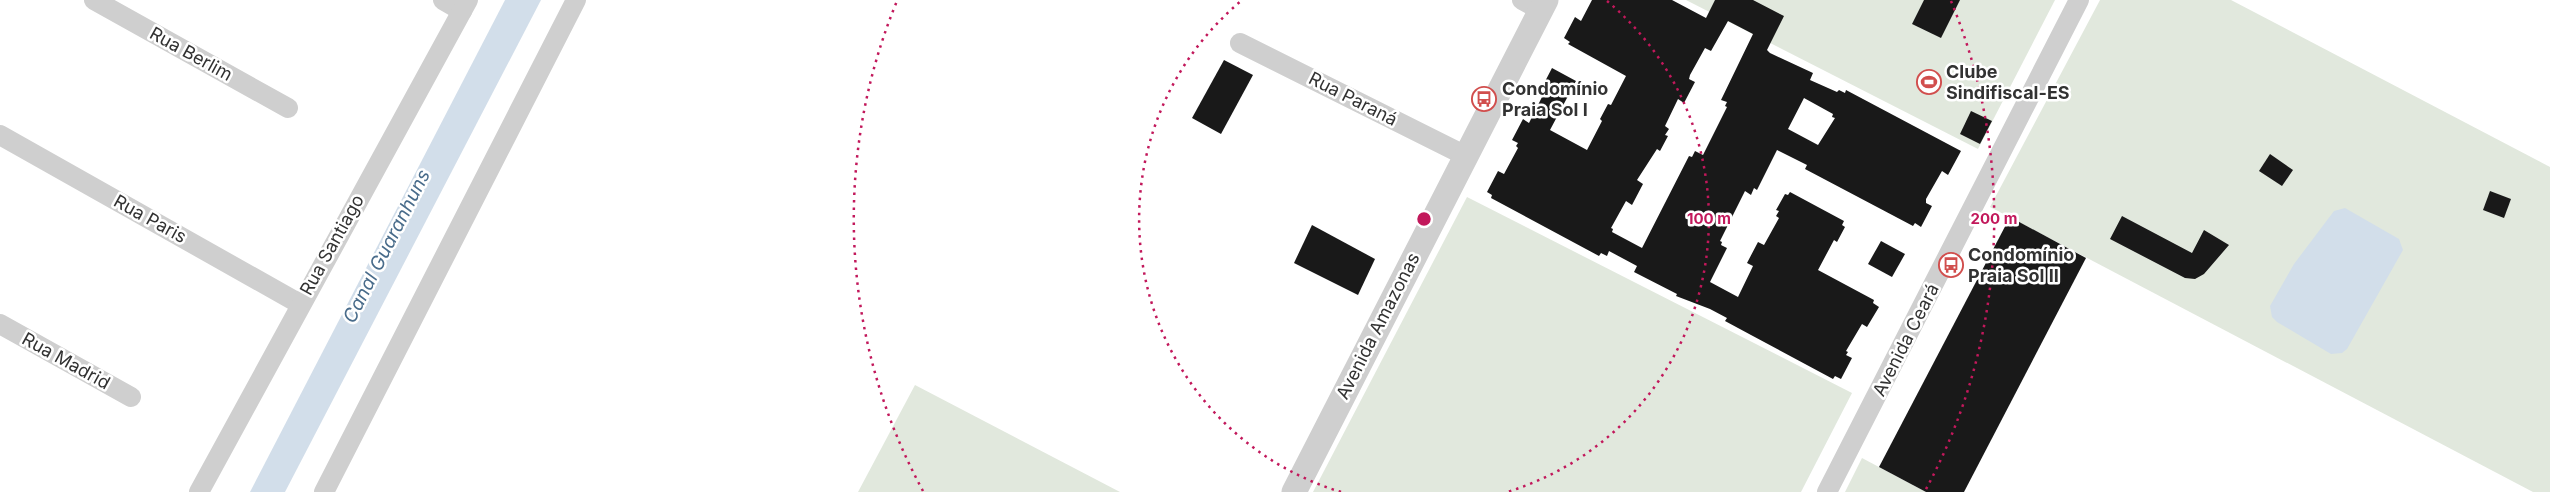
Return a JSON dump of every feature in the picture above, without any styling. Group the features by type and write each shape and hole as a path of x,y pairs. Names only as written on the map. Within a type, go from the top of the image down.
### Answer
{"street":[{"name":"Rua Berlim","path":"94,0 288,108"},
{"path":"443,0 465,5"},
{"path":"324,492 576,0"},
{"name":"Avenida Ceará","path":"1827,492 2079,0"},
{"name":"Avenida Amazonas","path":"1294,492 1466,156 1536,3"},
{"name":"Rua Santiago","path":"199,492 465,5"},
{"name":"Rua Paraná","path":"1240,43 1466,156"},
{"name":"Rua Paris","path":"0,135 300,304"},
{"name":"Rua Madrid","path":"0,324 131,397"}],"shaded area":[{"name":"Clube Sindifiscal-ES","path":"1686,0 2055,0 1978,149"},
{"path":"2100,0 2231,0 2550,167 2550,492 2533,492 1990,207"},
{"path":"1467,197 1852,393 1801,492 1313,492"},
{"path":"915,385 1120,492 858,492"},
{"path":"1862,458 1926,492 1845,492"}],"water":[{"name":"Canal Guaranhuns","path":"505,0 541,0 285,492 250,492"},
{"path":"2345,208 2399,239 2403,250 2347,349 2342,353 2331,354 2277,322 2272,317 2270,306 2294,264 2334,211"}],"building":[{"path":"1592,0 1672,0 1706,18 1715,0 1753,0 1784,16 1767,50 1770,53 1813,73 1810,80 1837,92 1839,90 1845,93 1846,90 1961,151 1948,175 1942,171 1926,199 1926,203 1932,206 1921,227 1915,223 1913,226 1805,169 1807,165 1777,150 1757,190 1754,188 1751,195 1745,191 1720,241 1722,242 1721,245 1727,248 1710,282 1738,297 1753,266 1747,263 1758,242 1764,245 1779,218 1776,216 1779,211 1776,210 1785,194 1788,195 1790,192 1844,221 1842,225 1845,227 1837,242 1834,240 1818,270 1874,300 1873,303 1879,307 1867,327 1862,324 1846,351 1848,352 1846,355 1852,358 1841,379 1835,376 1833,379 1725,321 1727,318 1710,309 1676,296 1677,294 1634,272 1637,266 1609,251 1607,256 1601,253 1599,256 1491,198 1492,195 1487,192 1498,171 1504,174 1518,148 1516,146 1518,143 1512,140 1523,119 1529,123 1543,95 1539,93 1552,68 1576,81 1550,130 1587,150 1602,121 1600,119 1608,104 1611,105 1626,76 1568,44 1570,42 1564,38 1575,17 1581,21","holes":["1728,21 1753,34 1721,100 1727,102 1725,106 1727,107 1703,155 1695,151 1692,157 1689,156 1642,248 1612,232 1613,229 1611,228 1626,201 1632,205 1643,184 1637,180 1657,149 1660,151 1668,136 1665,135 1669,129 1665,126 1678,99 1684,103 1695,82 1689,79 1690,75 1705,48 1711,51","1804,98 1833,114 1832,117 1835,118 1818,145 1788,129"]},
{"path":"1924,0 1960,0 1941,38 1912,24"},
{"path":"1224,60 1253,75 1221,134 1192,118"},
{"path":"1971,111 1992,121 1980,144 1960,134"},
{"path":"2270,154 2293,170 2282,186 2259,171"},
{"path":"2490,191 2511,199 2504,218 2483,210"},
{"path":"2122,216 2192,253 2204,230 2229,245 2204,274 2195,279 2185,278 2110,239"},
{"path":"2010,217 2086,258 1964,492 1926,492 1879,467"},
{"path":"1312,225 1375,259 1358,295 1294,263"},
{"path":"1881,241 1905,254 1892,277 1868,264"}],"place":[{"name":"Clube Sindifiscal-ES","path":"1929,82"},
{"name":"Condomínio Praia Sol I","path":"1484,99"},
{"name":"Condomínio Praia Sol II","path":"1951,265"}]}
